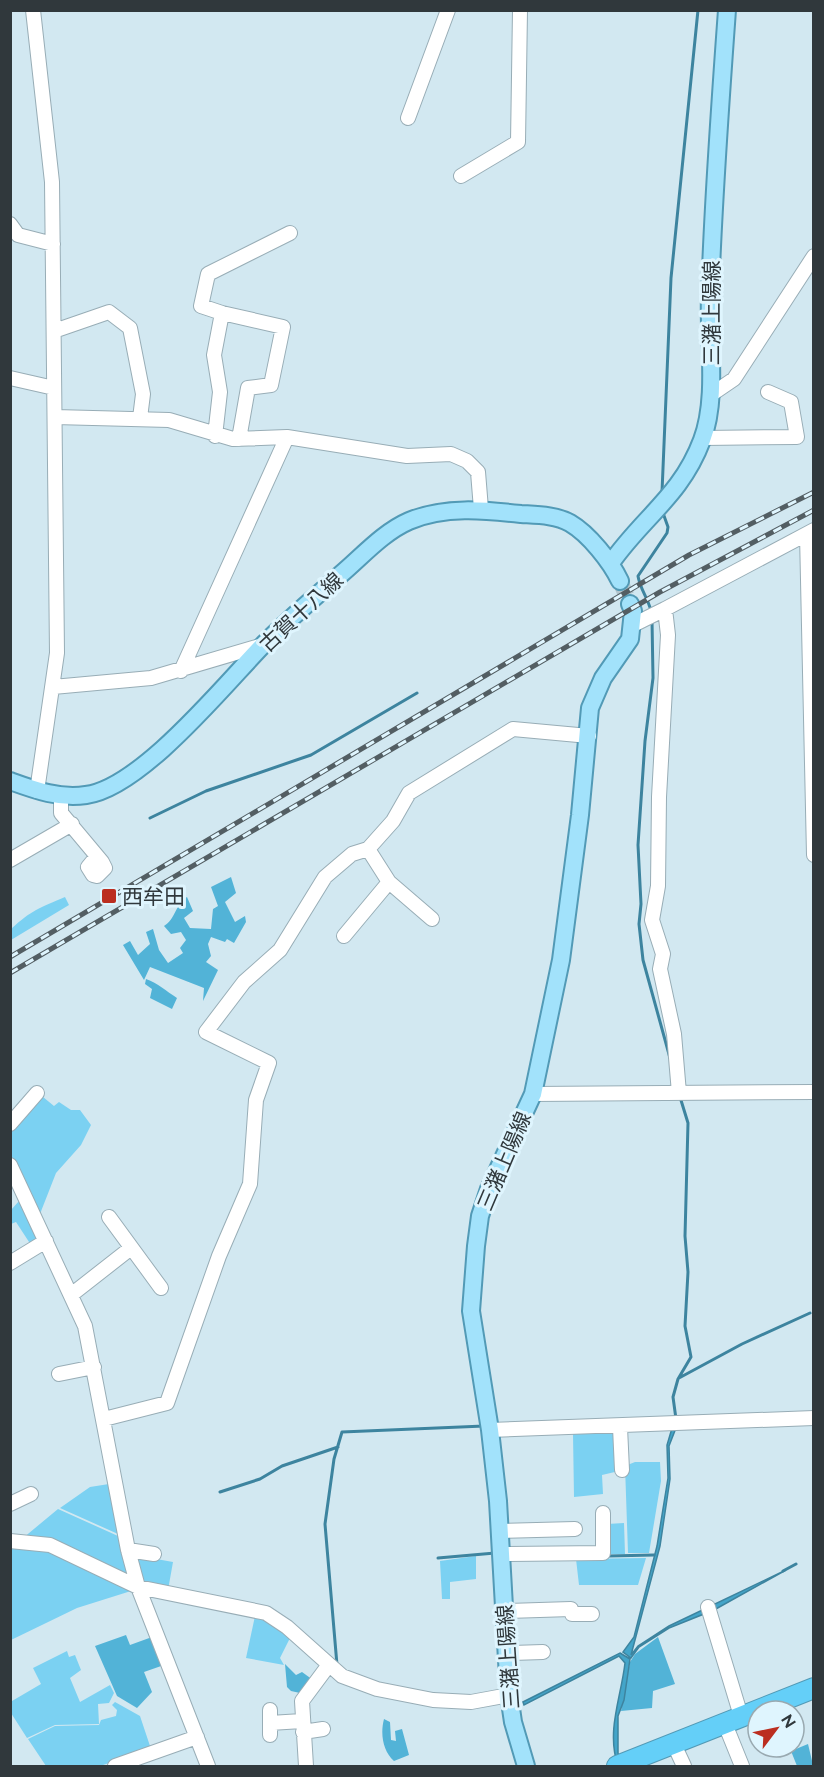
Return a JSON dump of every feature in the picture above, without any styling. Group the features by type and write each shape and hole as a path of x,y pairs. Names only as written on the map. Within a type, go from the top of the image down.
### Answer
{"highway":[{"path":"617,1767 813,1688"}],"main road":[{"name":"三潴上陽線","path":"611,563 635,532 677,489 703,438 711,394 709,349 711,255 727,10"},
{"name":"古賀十八線","path":"10,781 37,791 61,796 88,795 111,786 138,769 198,714 263,645 386,534 409,521 428,515 481,509 552,517 571,523 611,563"},
{"path":"611,563 620,581"},
{"name":"三潴上陽線","path":"526,1767 513,1722 509,1695 500,1531 490,1430 471,1311 476,1246 480,1216 489,1189 533,1094 561,960 589,736 590,708 597,690 627,647 633,625 633,611 630,604"}],"street":[{"path":"33,10 52,182 57,653 37,791"},
{"path":"408,118 448,10"},
{"path":"461,176 518,142 520,10"},
{"path":"10,224 18,235 53,244"},
{"path":"239,439 248,388 271,385 284,327 201,306 208,274 290,233"},
{"path":"711,394 734,379 813,256"},
{"path":"54,331 109,312 130,328 143,394 140,418"},
{"path":"215,436 220,392 214,356 222,313"},
{"path":"10,378 54,388"},
{"path":"703,438 797,437 791,402 768,392"},
{"path":"55,417 169,420 215,436 239,439 287,437 407,456 451,454 467,461 478,472 481,509"},
{"path":"181,671 287,437"},
{"path":"633,625 810,532 813,855"},
{"path":"665,609 668,635 659,797 658,886 652,920 663,954 660,969 674,1034 680,1093"},
{"path":"53,687 151,678 263,645"},
{"path":"104,1419 167,1403 219,1256 250,1184 255,1106 269,1062 206,1032 244,982 280,950 325,877 352,854 368,849 393,821 409,793 513,729 589,736"},
{"path":"61,796 61,813 97,856"},
{"path":"10,860 72,824"},
{"path":"368,849 389,882 432,919"},
{"path":"344,936 389,882"},
{"path":"533,1094 813,1092"},
{"path":"10,1124 37,1093"},
{"path":"10,1165 85,1326 128,1550 138,1587 208,1767"},
{"path":"109,1217 161,1288"},
{"path":"10,1263 46,1241"},
{"path":"71,1295 131,1248"},
{"path":"59,1374 94,1367"},
{"path":"490,1430 620,1427 813,1418"},
{"path":"620,1427 622,1470"},
{"path":"10,1504 31,1494"},
{"path":"501,1554 559,1549 603,1553 603,1513"},
{"path":"500,1531 575,1529"},
{"path":"12,1537 50,1545 138,1587 266,1613 287,1627 328,1666 347,1679 377,1689 433,1700 471,1702 509,1695"},
{"path":"128,1550 154,1554"},
{"path":"708,1607 742,1767"},
{"path":"504,1611 571,1609 572,1618 592,1614"},
{"path":"512,1653 543,1652"},
{"path":"306,1767 303,1697 328,1666"},
{"path":"270,1723 323,1729"},
{"path":"115,1767 197,1737"},
{"path":"677,1751 684,1767"}],"shaded area":[{"path":"231,877 236,893 225,902 235,922 245,916 246,922 234,943 227,939 225,942 211,937 208,944 211,956 206,962 218,970 203,1001 204,988 150,967 144,980 123,945 130,941 138,955 150,944 146,932 153,929 159,950 168,963 183,953 180,948 186,940 181,932 171,934 164,926 171,920 180,903 187,897 193,911 184,918 190,928 211,929 213,909 218,906 211,887"},
{"path":"65,897 69,905 11,940 11,929 30,913"},
{"path":"146,979 177,998 172,1009 150,998 152,989 145,984"},
{"path":"43,1097 54,1106 59,1102 71,1110 80,1110 91,1125 81,1145 56,1173 38,1219 11,1156 10,1131"},
{"path":"19,1201 37,1240 31,1245 16,1222 11,1224 11,1210"},
{"path":"675,1418 676,1428 669,1446 670,1479 660,1546 631,1655 638,1646 669,1626 786,1570 714,1610 669,1628 639,1647 631,1658 623,1652 634,1637 657,1546 668,1478 667,1445"},
{"path":"618,1431 619,1471 602,1475 603,1494 574,1497 573,1434"},
{"path":"635,1462 660,1462 661,1481 649,1553 628,1553 625,1466"},
{"path":"109,1484 118,1534 60,1508 90,1487"},
{"path":"58,1509 118,1536 131,1591 77,1608 11,1640 11,1548"},
{"path":"624,1523 625,1554 607,1554 607,1524"},
{"path":"134,1555 173,1562 168,1590 142,1583"},
{"path":"476,1556 476,1579 450,1582 450,1599 442,1599 440,1561"},
{"path":"646,1558 638,1585 579,1585 576,1559"},
{"path":"255,1616 266,1618 291,1636 280,1658 284,1665 246,1658"},
{"path":"126,1635 130,1645 152,1637 164,1665 144,1672 152,1692 137,1708 117,1696 95,1646"},
{"path":"658,1637 675,1684 653,1691 652,1708 621,1711 630,1662 635,1654"},
{"path":"67,1651 69,1657 75,1655 81,1670 70,1678 80,1702 110,1685 114,1693 109,1703 98,1704 99,1724 55,1725 27,1738 11,1713 12,1701 41,1684 33,1668"},
{"path":"620,1653 630,1659 624,1700 618,1716 618,1753 622,1766 618,1766 613,1740 625,1663 619,1656 524,1705 523,1702"},
{"path":"285,1664 296,1675 302,1672 313,1680 300,1693 291,1691 287,1687"},
{"path":"115,1702 140,1716 151,1749 100,1766 46,1766 28,1739 55,1726 99,1725 101,1720 116,1716 117,1710 112,1705"},
{"path":"384,1719 390,1722 391,1740 396,1741 395,1731 402,1729 409,1755 394,1761 390,1757 383,1742"},
{"path":"808,1744 813,1765 797,1766 794,1759 806,1759 806,1745"}],"waterway":[{"path":"662,492 671,278 698,10"},
{"path":"651,611 638,576 667,533 668,527 663,513"},
{"path":"652,620 653,678 645,741 638,845 641,904 639,924 643,960 670,1058"},
{"path":"150,818 206,791 311,755 417,693"},
{"path":"676,1419 673,1397 678,1379 691,1357 685,1326 688,1272 685,1236 688,1123 680,1097"},
{"path":"679,1378 742,1344 810,1313"},
{"path":"337,1665 325,1524 334,1459 342,1432 484,1426"},
{"path":"220,1492 260,1479 282,1466 338,1447"},
{"path":"438,1558 495,1553"},
{"path":"608,1556 654,1555"},
{"path":"783,1571 796,1564"}],"tunnel":[{"path":"620,581 630,604"}],"railway":[{"path":"10,957 689,555 814,492"},
{"path":"10,973 660,592 814,510"}],"place":[{"name":"西牟田","path":"109,896"}]}
